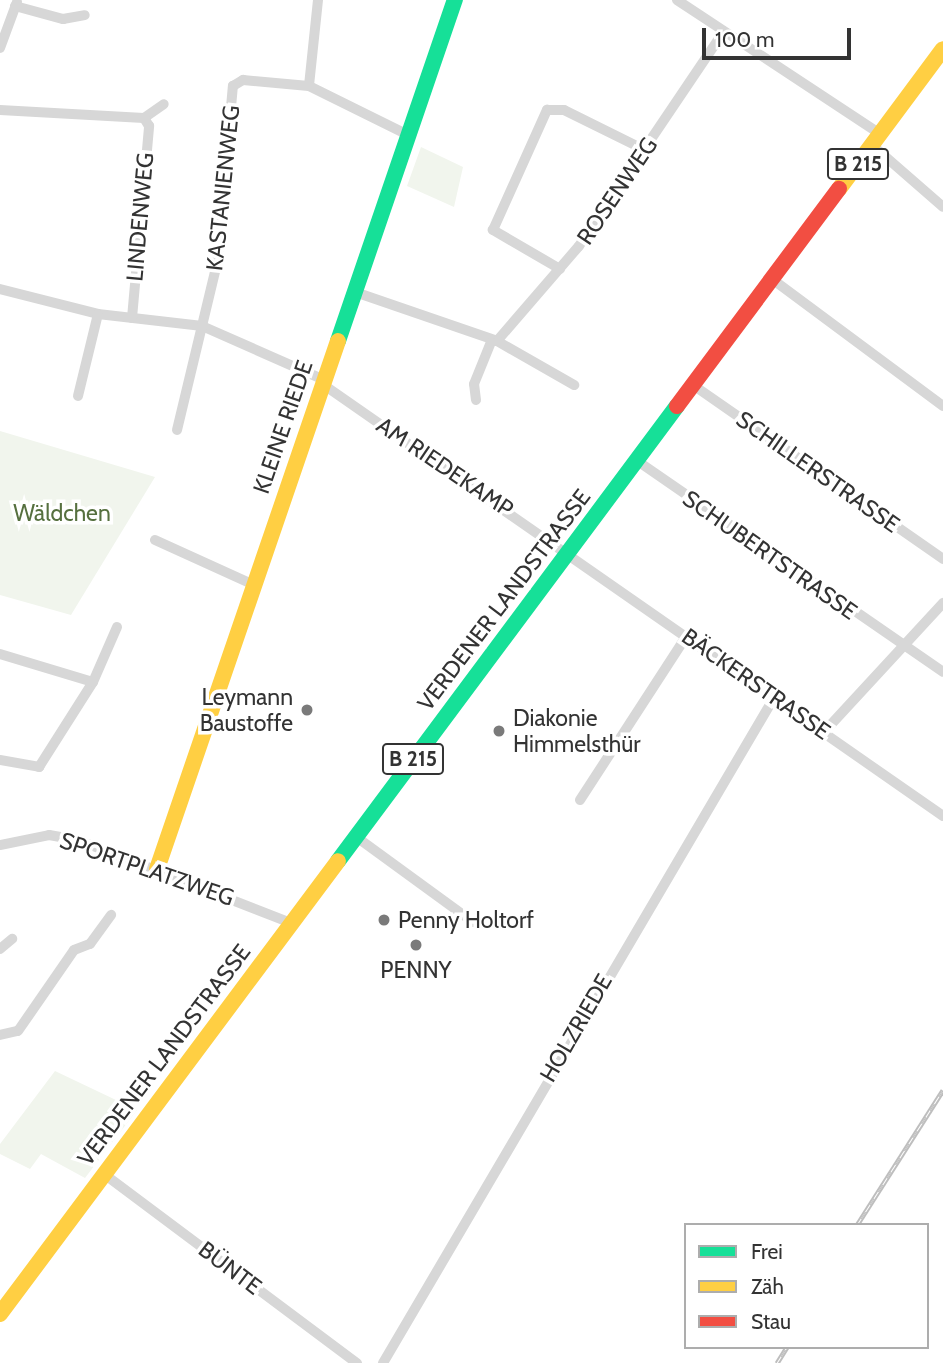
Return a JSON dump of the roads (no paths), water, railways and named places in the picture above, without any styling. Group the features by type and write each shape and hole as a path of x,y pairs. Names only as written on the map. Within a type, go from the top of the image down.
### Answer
{"main road":[{"name":"KLEINE RIEDE","path":"157,869 252,584 455,0"},
{"name":"VERDENER LANDSTRASSE","path":"0,1314 943,49"}],"street":[{"path":"317,0 309,86 408,135"},
{"path":"677,0 876,139 943,208"},
{"path":"0,48 16,3 62,19 85,15"},
{"name":"ROSENWEG","path":"476,400 474,384 494,342 560,270 724,31"},
{"name":"KASTANIENWEG","path":"202,326 217,264 233,86 243,80 309,86"},
{"path":"0,110 144,118 164,104"},
{"path":"560,270 493,230 547,110 564,110 645,149"},
{"name":"LINDENWEG","path":"132,318 149,126 144,118"},
{"path":"772,279 943,406"},
{"name":"AM RIEDEKAMP","path":"0,289 98,314 202,326 322,381 568,552"},
{"path":"355,292 494,342 574,385"},
{"path":"78,397 98,314"},
{"path":"177,430 202,326"},
{"name":"SCHILLERSTRASSE","path":"693,385 943,559"},
{"name":"SCHUBERTSTRASSE","path":"636,460 904,649 943,672"},
{"path":"155,540 252,584"},
{"name":"BÄCKERSTRASSE","path":"568,552 943,817"},
{"path":"824,732 904,649 943,603"},
{"path":"0,760 39,767 93,682 117,627"},
{"path":"580,800 687,635"},
{"path":"0,654 93,682"},
{"name":"HOLZRIEDE","path":"383,1363 775,696"},
{"name":"SPORTPLATZWEG","path":"0,845 49,835 157,869 290,923"},
{"path":"355,836 473,922"},
{"path":"0,1035 18,1031 74,950 90,944 111,915"},
{"path":"0,949 12,939"},
{"name":"BÜNTE","path":"104,1174 357,1363"}],"railway":[{"path":"858,1223 943,1090"},
{"path":"777,1363 786,1349"}],"place":[{"name":"Leymann Baustoffe","path":"307,710"},
{"name":"Diakonie Himmelsthür","path":"499,731"},
{"name":"Penny Holtorf","path":"384,920"},
{"name":"PENNY","path":"416,945"}],"park label":[{"name":"Wäldchen","path":"62,513"}]}
